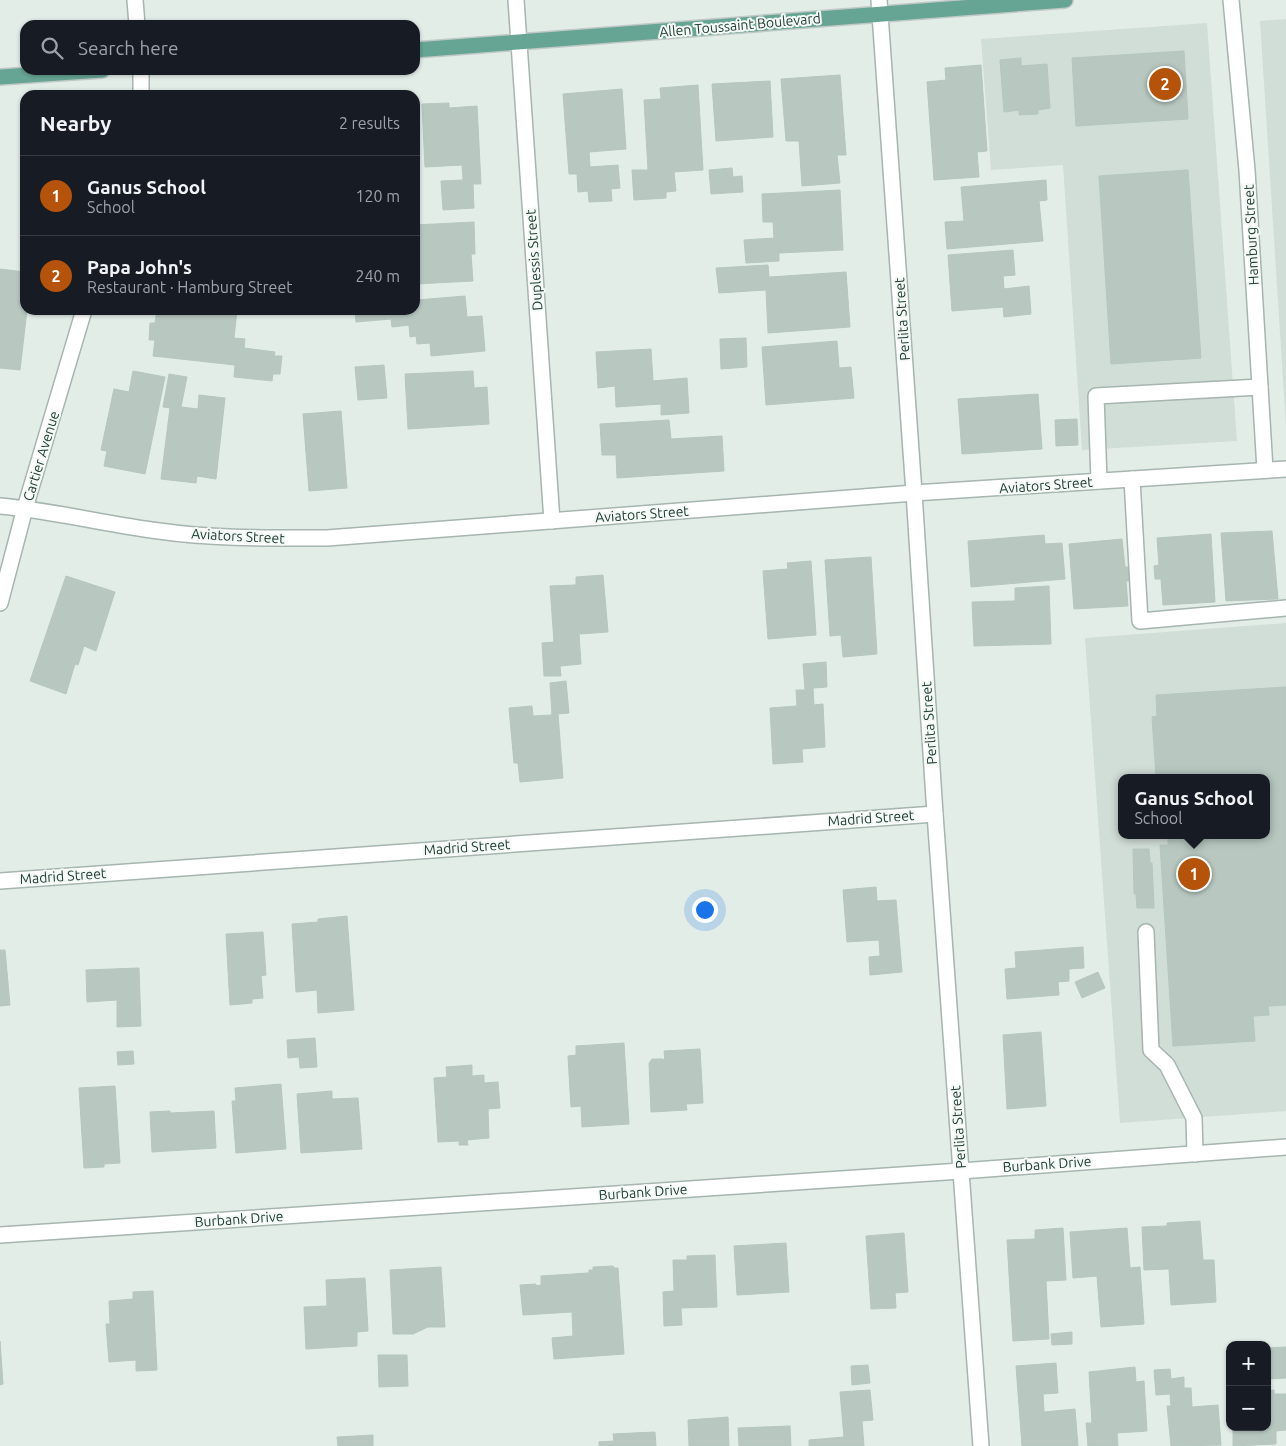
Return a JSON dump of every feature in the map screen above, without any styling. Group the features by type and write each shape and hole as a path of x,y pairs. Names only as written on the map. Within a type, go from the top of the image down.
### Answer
{"main road":[{"name":"Allen Toussaint Boulevard","path":"420,50 518,43 880,7 1065,0"},
{"path":"0,77 29,75"}],"street":[{"path":"136,0 138,20"},
{"name":"Duplessis Street","path":"516,0 552,521"},
{"name":"Hamburg Street","path":"1231,0 1247,170 1265,470"},
{"name":"Perlita Street","path":"880,7 935,814 981,1446"},
{"path":"141,75 141,90"},
{"name":"Cartier Avenue","path":"0,603 25,508 83,315"},
{"path":"1100,481 1096,396 1260,387"},
{"name":"Aviators Street","path":"0,506 25,508 160,532 245,538 327,538 914,493 1265,470 1286,473"},
{"path":"1132,479 1140,621 1286,608"},
{"name":"Madrid Street","path":"0,881 935,814"},
{"path":"1146,932 1151,1050 1167,1065 1194,1118 1196,1154"},
{"name":"Burbank Drive","path":"0,1235 961,1171 1286,1147"}],"shaded area":[{"path":"1286,19 1286,426 1260,21"},
{"path":"1207,23 1237,441 1082,450 1063,165 991,170 981,39"},
{"path":"1286,623 1286,1111 1120,1123 1085,638"}],"building":[{"path":"1184,51 1188,119 1076,126 1072,58"},
{"path":"1021,58 1021,66 1047,64 1050,108 1038,110 1038,114 1019,115 1019,110 1004,112 1000,60"},
{"path":"981,65 987,151 977,152 979,177 934,180 927,82 946,80 945,68"},
{"path":"840,75 846,155 837,155 840,183 802,186 799,141 786,141 781,79"},
{"path":"770,81 773,137 716,141 712,84"},
{"path":"698,85 703,170 674,172 676,191 666,192 666,198 634,200 632,170 648,170 644,100 661,99 660,88"},
{"path":"622,89 626,149 589,152 590,167 618,165 620,188 611,189 612,201 589,202 588,191 578,192 577,174 569,174 563,94"},
{"path":"449,103 449,108 477,106 481,184 473,184 474,208 443,210 441,181 463,180 462,165 425,167 422,104"},
{"path":"732,168 733,177 742,176 743,192 711,194 709,170"},
{"path":"1188,170 1201,358 1111,364 1099,176"},
{"path":"1046,180 1047,200 1039,201 1043,241 947,249 945,222 964,221 961,187"},
{"path":"840,190 843,250 779,253 779,261 746,263 744,240 774,238 773,222 763,222 762,194"},
{"path":"474,222 475,254 471,254 473,281 420,284 420,225"},
{"path":"1013,250 1015,275 1003,276 1004,289 1029,286 1031,314 1004,317 1003,307 952,311 948,255"},
{"path":"768,265 769,277 846,272 850,327 768,333 766,290 719,293 716,268"},
{"path":"0,269 20,271 20,315 26,315 20,370 0,368"},
{"path":"465,296 467,317 482,316 485,351 431,356 430,343 417,344 416,336 410,337 409,325 392,327 391,319 356,322 355,315 420,315 420,300"},
{"path":"156,315 236,315 234,338 245,339 244,348 275,352 274,356 282,356 280,374 273,374 272,381 234,377 235,365 153,356 155,340 149,340 150,323 155,323"},
{"path":"746,338 747,367 721,369 720,339"},
{"path":"837,341 839,368 851,367 854,398 766,405 762,347"},
{"path":"651,349 653,381 687,378 689,413 661,415 661,404 616,407 615,386 598,388 596,352"},
{"path":"384,365 387,398 358,400 355,367"},
{"path":"133,371 165,377 145,474 104,466 107,451 101,450 114,389 129,392"},
{"path":"473,371 474,388 487,387 489,424 408,429 405,374"},
{"path":"169,374 187,377 181,407 198,409 199,395 225,398 216,479 197,476 196,483 161,479 170,408 163,407"},
{"path":"1038,394 1042,449 962,454 958,399"},
{"path":"341,411 347,488 309,491 303,414"},
{"path":"1077,419 1078,445 1056,446 1055,420"},
{"path":"669,420 671,439 722,436 724,471 617,478 616,455 602,455 600,424"},
{"path":"1272,531 1278,599 1226,601 1221,533"},
{"path":"1211,534 1215,602 1163,605 1161,579 1155,579 1154,566 1159,565 1157,538"},
{"path":"1044,535 1045,544 1062,543 1065,579 971,587 968,541"},
{"path":"1122,539 1125,567 1131,567 1132,581 1126,581 1128,606 1074,609 1069,544"},
{"path":"871,557 877,654 843,657 841,635 830,636 825,560"},
{"path":"811,561 816,635 768,639 763,571 788,569 787,563"},
{"path":"603,575 608,632 579,634 581,664 560,666 561,676 544,676 542,643 554,642 550,586 576,585 576,577"},
{"path":"66,576 115,592 96,651 84,646 78,665 75,664 66,694 30,681"},
{"path":"1049,586 1051,644 974,646 972,602 1015,601 1015,588"},
{"path":"826,662 827,687 813,688 814,705 823,704 825,747 802,749 803,762 773,764 770,708 797,706 796,690 805,690 803,664"},
{"path":"566,681 569,713 558,714 563,778 520,782 518,763 514,763 509,708 532,706 533,716 552,715 550,683"},
{"path":"1286,687 1286,1005 1268,1006 1269,1015 1253,1016 1255,1041 1173,1046 1160,845 1168,845 1168,839 1270,839 1270,774 1156,774 1152,717 1157,716 1156,695"},
{"path":"1133,849 1149,849 1150,863 1152,863 1154,908 1137,908 1136,894 1134,894"},
{"path":"876,887 877,901 896,900 902,972 870,975 869,957 880,956 879,940 847,942 843,890"},
{"path":"347,916 354,1010 318,1013 317,990 296,992 292,924 318,922 318,919"},
{"path":"263,932 266,975 261,976 263,998 252,999 252,1003 230,1005 226,934"},
{"path":"1083,947 1084,968 1069,969 1069,981 1058,982 1059,995 1007,999 1005,969 1016,968 1015,952"},
{"path":"0,950 5,950 10,1005 0,1006"},
{"path":"139,968 141,1026 117,1027 117,1000 87,1002 86,970"},
{"path":"1098,972 1105,988 1082,998 1075,982"},
{"path":"1041,1032 1046,1106 1007,1109 1003,1035"},
{"path":"315,1038 317,1067 300,1068 299,1057 288,1058 287,1040"},
{"path":"624,1043 629,1124 582,1127 581,1106 571,1107 568,1056 576,1055 576,1046"},
{"path":"700,1049 703,1103 686,1104 687,1110 651,1112 649,1063 652,1059 663,1059 665,1062 664,1051"},
{"path":"133,1051 134,1064 118,1065 117,1052"},
{"path":"472,1065 472,1076 484,1075 484,1083 498,1082 500,1108 488,1109 489,1138 467,1140 468,1145 459,1145 459,1141 438,1142 434,1078 447,1077 446,1067"},
{"path":"281,1084 286,1149 236,1153 232,1101 236,1101 235,1088"},
{"path":"115,1086 120,1163 104,1164 104,1167 84,1168 79,1088"},
{"path":"332,1091 332,1099 358,1098 362,1149 301,1153 297,1094"},
{"path":"170,1111 170,1113 214,1111 216,1148 152,1152 150,1112"},
{"path":"1200,1221 1203,1260 1214,1260 1216,1302 1171,1305 1169,1269 1144,1270 1142,1227 1167,1226 1167,1223"},
{"path":"1063,1228 1066,1280 1046,1281 1049,1339 1013,1341 1007,1240 1035,1239 1035,1230"},
{"path":"1127,1228 1130,1268 1140,1267 1144,1324 1101,1327 1097,1276 1073,1278 1070,1232"},
{"path":"904,1233 908,1292 895,1293 896,1308 871,1309 866,1236"},
{"path":"786,1243 789,1292 737,1295 734,1246"},
{"path":"715,1255 717,1307 681,1308 682,1325 664,1326 663,1292 674,1291 673,1260 687,1260 687,1256"},
{"path":"613,1266 618,1268 624,1354 554,1359 552,1338 573,1336 572,1312 523,1315 520,1285 541,1285 541,1276 589,1273 589,1270 593,1270 593,1267"},
{"path":"441,1267 445,1327 428,1327 413,1334 393,1334 390,1270"},
{"path":"365,1278 368,1331 357,1332 357,1346 306,1349 304,1307 327,1306 326,1280"},
{"path":"153,1291 157,1370 136,1371 136,1360 109,1362 106,1324 110,1324 109,1301 133,1299 133,1292"},
{"path":"1072,1332 1072,1344 1052,1345 1051,1334"},
{"path":"0,1341 3,1384 0,1385"},
{"path":"1286,1347 1286,1378 1271,1379 1271,1348"},
{"path":"378,1355 407,1355 408,1386 379,1387"},
{"path":"1056,1363 1058,1393 1043,1394 1044,1412 1075,1409 1078,1446 1022,1446 1016,1366"},
{"path":"868,1365 870,1383 852,1385 851,1366"},
{"path":"1135,1367 1136,1382 1144,1381 1147,1431 1117,1433 1118,1446 1088,1446 1086,1423 1092,1423 1089,1372"},
{"path":"1170,1369 1171,1379 1184,1377 1184,1388 1191,1388 1192,1407 1218,1405 1221,1445 1171,1446 1167,1406 1171,1406 1170,1394 1156,1395 1154,1370"},
{"path":"870,1390 873,1420 862,1421 864,1446 809,1446 809,1440 844,1437 840,1392"},
{"path":"1271,1390 1274,1390 1274,1394 1286,1394 1286,1430 1276,1431 1276,1444 1233,1446 1233,1431 1271,1431"},
{"path":"728,1417 729,1446 689,1446 688,1420"},
{"path":"790,1426 791,1446 739,1446 738,1428"},
{"path":"655,1432 656,1446 599,1446 599,1442 614,1441 613,1434"},
{"path":"373,1435 373,1446 338,1446 337,1437"}],"place":[{"name":"Papa John's","path":"1165,84"},
{"name":"Ganus School","path":"1194,874"}]}
